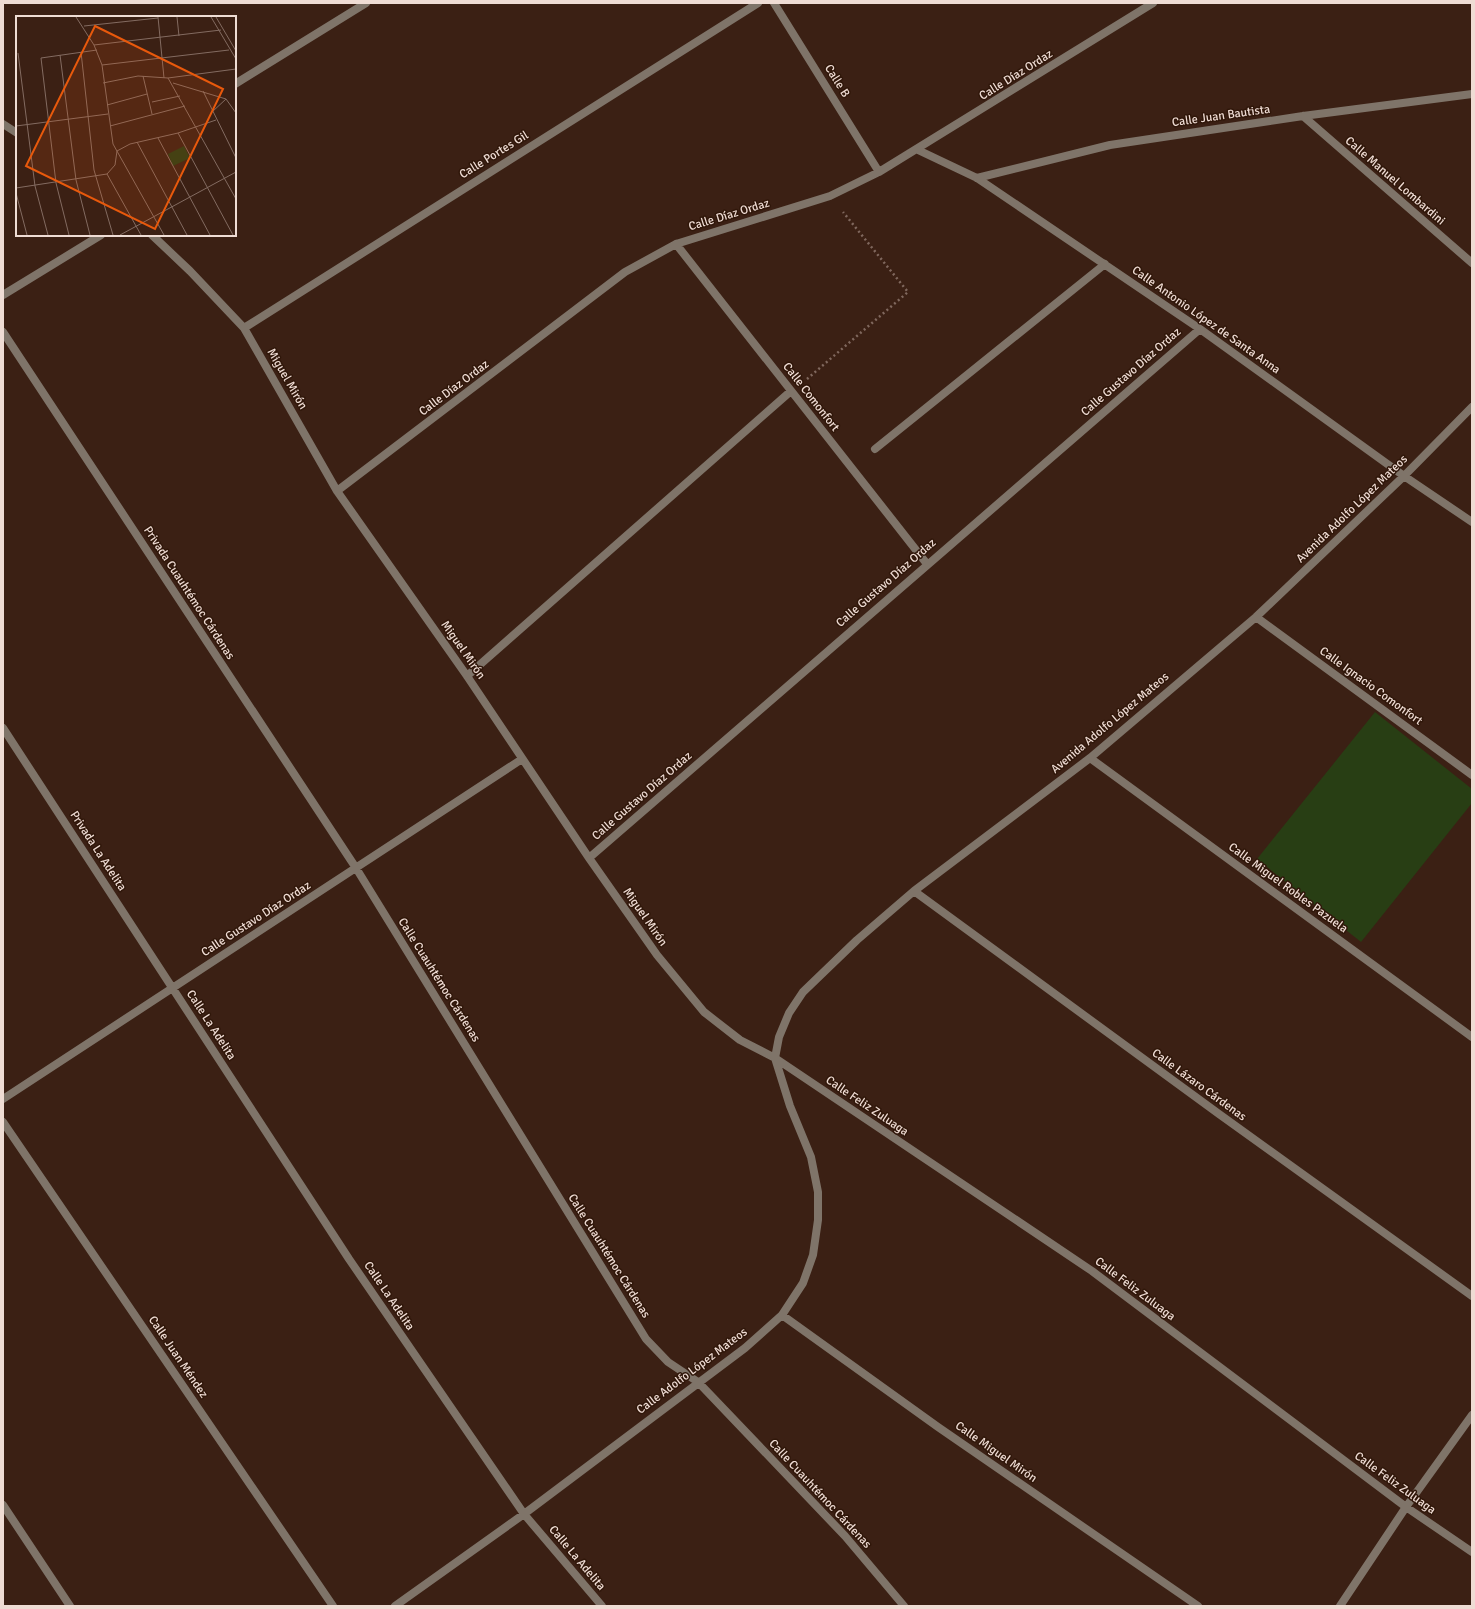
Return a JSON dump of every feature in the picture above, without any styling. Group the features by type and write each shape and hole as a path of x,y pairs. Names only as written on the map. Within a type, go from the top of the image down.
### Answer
{"street":[{"path":"236,83 366,3"},
{"name":"Calle Portes Gil","path":"244,328 758,3"},
{"name":"Calle B","path":"774,3 880,172"},
{"name":"Calle Díaz Ordaz","path":"338,491 625,272 676,244 830,196 880,172 918,150 1154,3"},
{"name":"Calle Juan Bautista","path":"977,178 1110,145 1303,116 1472,94"},
{"name":"Calle Manuel Lombardini","path":"1303,116 1472,264"},
{"path":"3,124 16,132"},
{"name":"Calle Antonio López de Santa Anna","path":"918,150 977,178 1200,329 1404,476 1472,522"},
{"path":"3,295 99,236"},
{"name":"Miguel Mirón","path":"153,236 244,328 338,491 467,676 589,858 657,955 704,1012 740,1040 775,1058"},
{"name":"Calle Comonfort","path":"676,244 927,564"},
{"path":"875,449 1105,264"},
{"name":"Calle Gustavo Díaz Ordaz","path":"589,858 1200,329"},
{"name":"Privada Cuauhtémoc Cárdenas","path":"3,332 356,868"},
{"path":"467,676 791,392"},
{"name":"Avenida Adolfo López Mateos","path":"775,1058 779,1037 789,1013 804,992 857,940 914,891 1090,758 1256,617 1404,476 1472,407"},
{"name":"Calle Ignacio Comonfort","path":"1256,617 1472,775"},
{"name":"Privada La Adelita","path":"3,728 172,988"},
{"name":"Calle Miguel Robles Pazuela","path":"1090,758 1472,1037"},
{"name":"Calle Gustavo Díaz Ordaz","path":"3,1099 522,759"},
{"name":"Calle Cuauhtémoc Cárdenas","path":"356,868 646,1339 668,1362 698,1382 845,1536 904,1606"},
{"name":"Calle Lázaro Cárdenas","path":"914,891 1219,1114 1472,1296"},
{"name":"Calle La Adelita","path":"172,988 350,1259 524,1514 602,1606"},
{"name":"Calle Adolfo López Mateos","path":"395,1606 524,1514 745,1348 782,1315 803,1282 813,1255 818,1220 818,1192 811,1157 790,1106 775,1058"},
{"name":"Calle Feliz Zuluaga","path":"775,1058 1092,1271 1406,1507 1472,1552"},
{"name":"Calle Juan Méndez","path":"3,1122 333,1606"},
{"name":"Calle Miguel Mirón","path":"782,1315 938,1427 1198,1606"},
{"path":"1340,1606 1406,1507 1472,1415"},
{"path":"3,1505 70,1606"}],"path":[{"path":"791,392 908,292 830,196"}],"green space":[{"path":"1375,712 1472,789 1472,803 1361,942 1257,859"}]}
